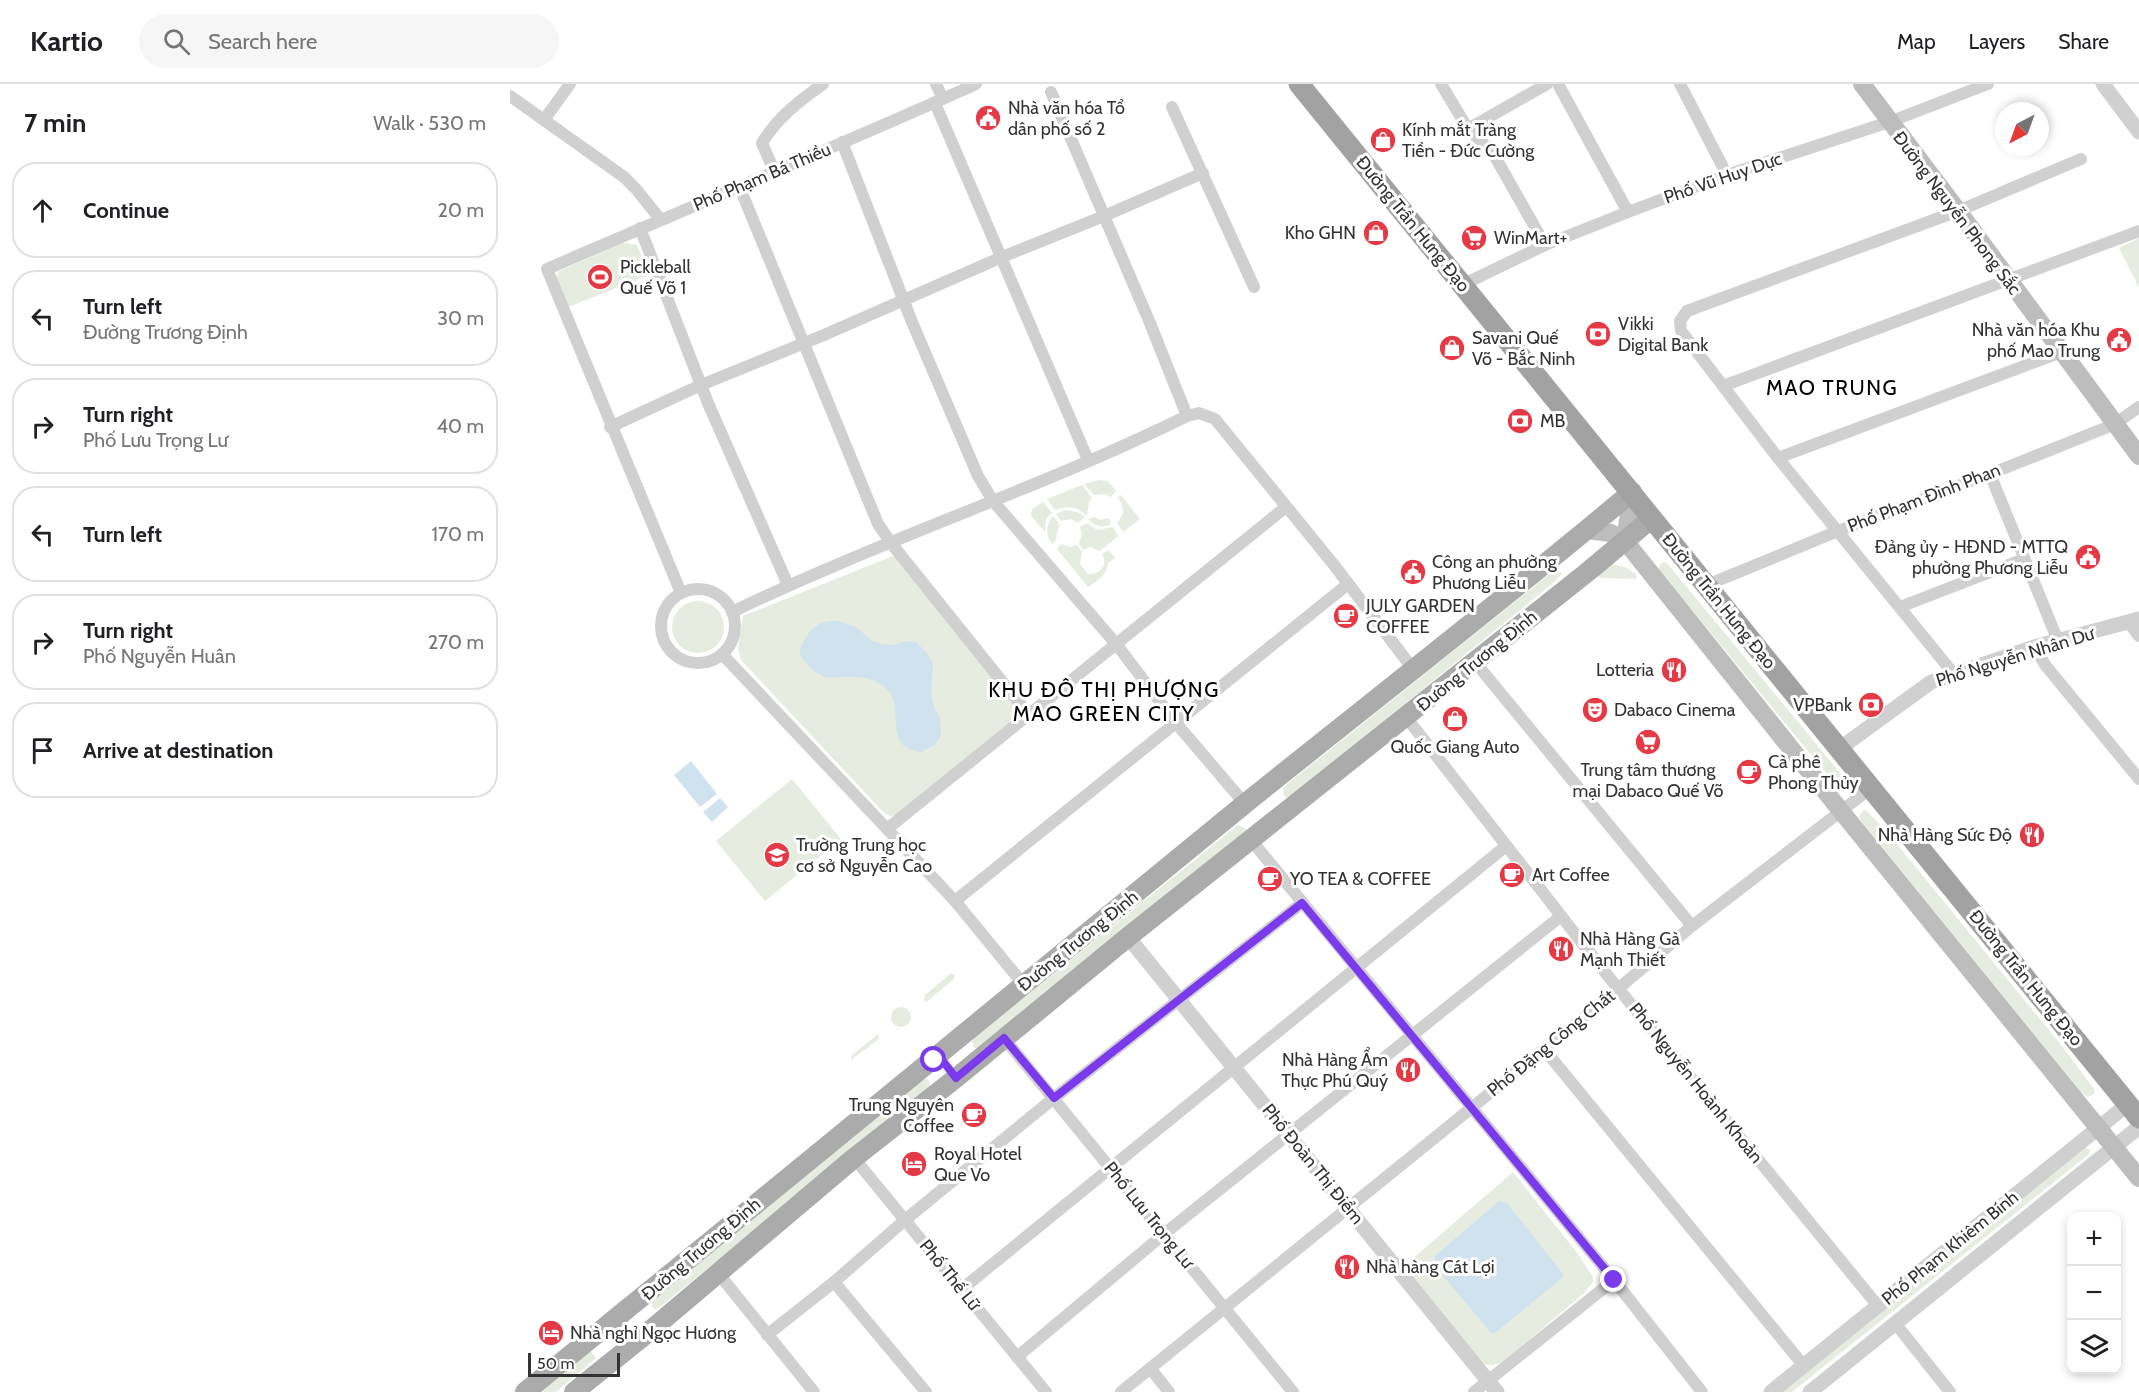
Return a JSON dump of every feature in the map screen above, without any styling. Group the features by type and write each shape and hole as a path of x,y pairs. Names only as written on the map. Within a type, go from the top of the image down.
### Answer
{"highway":[{"name":"Đường Trần Hưng Đạo","path":"1299,84 2133,1111"}],"main road":[{"name":"Đường Nguyễn Phong Sắc","path":"1862,84 1959,211 2139,456"},
{"name":"Đường Trương Định","path":"525,1392 1245,804 1632,492"},
{"path":"1587,530 1606,532 1625,541 1632,492"},
{"name":"Đường Trương Định","path":"574,1392 854,1158 1652,518"},
{"name":"Đường Trần Hưng Đạo","path":"1625,541 1841,812 2139,1178"},
{"path":"1245,804 1258,834"},
{"path":"939,1056 956,1078"},
{"path":"625,1311 645,1335"}],"street":[{"path":"544,120 570,84"},
{"path":"775,172 762,143 778,121 823,84"},
{"path":"936,84 939,101 1002,257 1088,460"},
{"name":"Phố Phạm Bá Thiều","path":"610,427 546,269 660,219 740,188 976,84"},
{"path":"1441,84 1468,129 1493,153 1545,245"},
{"path":"1468,129 1547,84"},
{"path":"1558,84 1628,212"},
{"path":"1680,84 1727,175"},
{"name":"Phố Vũ Huy Dực","path":"1462,285 1545,245 1628,212 1727,175 1889,122 1988,84"},
{"path":"2103,84 2139,132"},
{"path":"1051,92 1187,416"},
{"path":"510,96 624,177 660,219"},
{"path":"1172,107 1254,287"},
{"path":"842,142 903,301 978,476 993,501 1117,645 1176,723 1245,804"},
{"path":"1953,673 1778,458 1681,331 1680,321 1687,311 1959,211 2081,159"},
{"path":"681,593 610,427 701,385 806,343 1203,172"},
{"path":"740,188 806,343 878,524 1029,715"},
{"path":"640,228 701,385 788,585"},
{"path":"1723,386 2139,231"},
{"path":"1778,458 2062,352"},
{"name":"Phố Phạm Đình Phan","path":"1707,585 1838,531 2115,424 2139,407"},
{"path":"732,612 788,585 993,501 1187,416 1199,413 1215,419 1348,584 1413,669"},
{"path":"1990,474 2058,641"},
{"path":"887,829 1286,507"},
{"path":"1900,607 2024,559"},
{"path":"955,901 1348,584"},
{"path":"697,589 713,592 727,603 732,612 735,623 730,645 723,654 710,661 696,663 678,657 667,647 662,633 661,619 670,602 681,593 697,589"},
{"path":"2134,621 2139,636"},
{"name":"Phố Nguyễn Nhân Dư","path":"1839,749 1922,687 1953,673 2034,647 2134,621"},
{"path":"2034,647 2046,666 2139,779"},
{"path":"723,654 955,901 1024,985"},
{"path":"1475,662 1692,926"},
{"name":"Phố Nguyễn Hoành Khoản","path":"1406,717 1561,916 1878,1306"},
{"name":"Phố Đặng Công Chất","path":"1121,1392 1619,988 1692,926 1871,788"},
{"path":"1258,834 1302,903 1614,1280 1702,1392"},
{"path":"962,1289 1506,846"},
{"path":"767,1335 1054,1098 1302,903"},
{"path":"1017,1357 1164,1234 1561,916"},
{"name":"Phố Đoàn Thị Điểm","path":"1128,937 1493,1386"},
{"name":"Phố Lưu Trọng Lư","path":"1004,1038 1293,1392"},
{"path":"1544,1049 1804,1366"},
{"name":"Phố Phạm Khiêm Bính","path":"1772,1392 2099,1128 2133,1111"},
{"name":"Phố Phạm Khiêm Bính","path":"1818,1390 1895,1323 2139,1127"},
{"name":"Phố Thế Lữ","path":"854,1158 1046,1392"},
{"path":"718,1273 814,1392"},
{"path":"1474,1392 1493,1386 1614,1280"},
{"path":"834,1282 927,1392"},
{"path":"1895,1323 1950,1392"},
{"path":"1150,1368 1169,1392"}],"shaded area":[{"path":"2139,238 2139,288 2119,248"},
{"name":"Pickleball Quế Võ 1","path":"623,243 637,245 649,275 568,307 556,280 559,271"},
{"path":"1099,480 1108,481 1116,491 1111,497 1105,494 1094,495 1084,484"},
{"path":"1082,485 1092,498 1089,502 1087,516 1073,508 1055,510 1047,499"},
{"path":"1121,495 1140,519 1123,532 1117,523 1122,514 1122,504 1118,498"},
{"path":"1043,502 1052,513 1046,519 1045,532 1031,516 1032,509"},
{"path":"1065,510 1085,516 1078,523 1071,519 1061,521 1056,514"},
{"path":"1053,516 1060,525 1056,541 1052,544 1047,530"},
{"path":"1094,517 1100,520 1108,518 1111,524 1096,525 1088,519"},
{"path":"1087,523 1097,530 1113,527 1118,536 1100,551 1090,547 1083,550 1079,544 1082,534 1080,527"},
{"path":"1061,544 1069,547 1077,545 1082,552 1080,564 1088,574 1097,573 1102,569 1104,558 1102,554 1108,550 1115,558 1108,563 1101,577 1088,587 1057,549"},
{"path":"893,556 899,560 1015,705 1018,712 1015,718 896,815 890,816 884,813 741,660 738,649 743,616"},
{"path":"1663,562 1667,563 1841,774 1840,783 1831,779 1659,570"},
{"path":"1611,564 1625,567 1636,574 1637,579 1600,578 1597,573"},
{"path":"1557,568 1562,574 1552,584 1289,798 1284,796 1283,789 1286,785"},
{"path":"698,601 708,603 716,609 722,617 724,627 722,637 716,645 708,651 698,653 688,651 680,645 674,637 672,627 674,617 680,609 688,603"},
{"path":"792,779 841,839 765,901 716,841"},
{"path":"1864,810 1887,832 2062,1046 2095,1090 2094,1094 2088,1097 2081,1092 1862,822 1859,816"},
{"path":"1238,825 1246,829 1246,833 977,1048 974,1048 972,1041 974,1038"},
{"path":"951,973 955,976 953,980 926,1002 924,1001 925,995"},
{"path":"901,1007 908,1010 911,1017 908,1024 901,1027 894,1024 891,1017 894,1010"},
{"path":"878,1034 879,1039 851,1060 851,1056"},
{"path":"927,1079 930,1087 921,1096 660,1307 655,1309 652,1307 652,1301 922,1080"},
{"path":"2085,1148 2091,1150 2088,1155 1792,1392 1782,1392"},
{"path":"1513,1172 1578,1254 1593,1277 1593,1282 1583,1294 1504,1361 1489,1365 1480,1362 1403,1267"},
{"path":"591,1351 596,1358 556,1392 536,1392 585,1353"}],"water":[{"path":"829,621 839,621 856,627 871,640 881,644 892,645 908,641 917,643 927,653 933,664 931,692 934,707 940,718 941,735 935,745 921,752 909,749 902,743 896,727 893,698 888,690 878,682 859,677 826,677 810,668 801,657 800,648 814,628"},
{"path":"691,761 717,794 700,807 674,775"},
{"path":"720,798 728,807 712,822 703,812"},
{"path":"1499,1201 1507,1203 1563,1274 1562,1278 1495,1333 1491,1333 1435,1266 1435,1256"}],"place":[{"name":"Nhà văn hóa Tổ dân phố số 2","path":"988,118"},
{"name":"Kính mắt Tràng Tiền - Đức Cường","path":"1383,140"},
{"name":"Kho GHN","path":"1376,233"},
{"name":"WinMart+","path":"1474,238"},
{"name":"Pickleball Quế Võ 1","path":"600,277"},
{"name":"Vikki Digital Bank","path":"1598,334"},
{"name":"Nhà văn hóa Khu phố Mao Trung","path":"2119,340"},
{"name":"Savani Quế Võ - Bắc Ninh","path":"1452,348"},
{"name":"MB","path":"1520,421"},
{"name":"Đảng ủy - HĐND - MTTQ phường Phương Liễu","path":"2088,557"},
{"name":"Công an phường Phương Liễu","path":"1413,572"},
{"name":"JULY GARDEN COFFEE","path":"1346,616"},
{"name":"Lotteria","path":"1674,670"},
{"name":"VPBank","path":"1871,705"},
{"name":"Dabaco Cinema","path":"1595,710"},
{"name":"Quốc Giang Auto","path":"1455,719"},
{"name":"Trung tâm thương mại Dabaco Quế Võ","path":"1648,742"},
{"name":"Cà phê Phong Thủy","path":"1749,772"},
{"name":"Nhà Hàng Sức Độ","path":"2032,835"},
{"name":"Trường Trung học cơ sở Nguyễn Cao","path":"777,855"},
{"name":"Art Coffee","path":"1512,875"},
{"name":"YO TEA & COFFEE","path":"1270,879"},
{"name":"Nhà Hàng Gà Mạnh Thiết","path":"1561,949"},
{"name":"Nhà Hàng Ẩm Thực Phú Quý","path":"1408,1070"},
{"name":"Trung Nguyên Coffee","path":"974,1115"},
{"name":"Royal Hotel Que Vo","path":"914,1164"},
{"name":"Nhà hàng Cát Lợi","path":"1347,1267"},
{"name":"Nhà nghỉ Ngọc Hương","path":"551,1333"}],"district":[{"name":"MAO TRUNG","path":"1832,388"},
{"name":"KHU ĐÔ THỊ PHƯỢNG MAO GREEN CITY","path":"1104,702"}],"route":[{"path":"934,1060 939,1056 956,1078 1004,1038 1054,1098 1302,903 1614,1280"}]}
